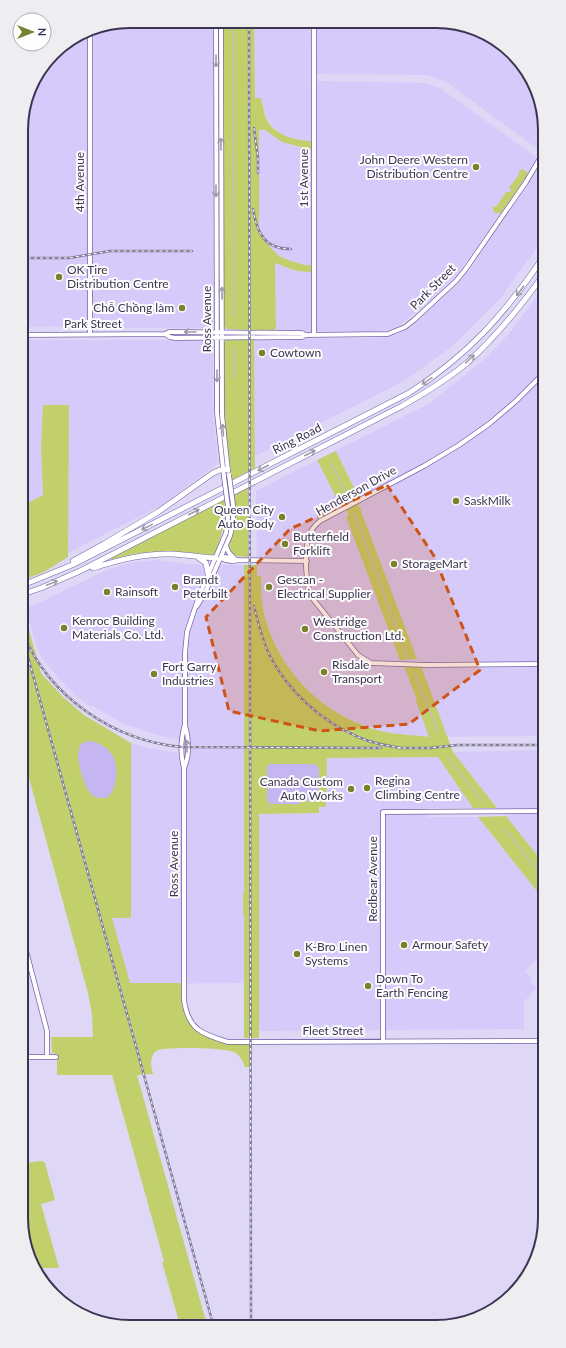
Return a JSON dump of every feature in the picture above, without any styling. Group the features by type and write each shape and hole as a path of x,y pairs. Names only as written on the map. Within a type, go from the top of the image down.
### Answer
{"highway":[{"name":"Ring Road","path":"28,583 72,566 409,393 454,361 477,339 502,313 521,290 538,265"},
{"name":"Ring Road","path":"28,592 80,571 402,406 435,386 467,362 502,328 538,282"},
{"path":"46,576 158,512 213,473 226,469"},
{"path":"80,571 113,561 137,556 172,554 218,558"},
{"path":"198,557 206,563 208,574"}],"street":[{"name":"Ross Avenue","path":"216,28 219,332"},
{"name":"Ross Avenue","path":"184,961 184,768 182,760 182,733 185,724 185,646 187,632 198,596 208,574 226,546 233,523 233,505 229,475 226,469 217,413 219,337 221,28"},
{"name":"1st Avenue","path":"314,28 314,335"},
{"name":"4th Avenue","path":"90,36 90,334"},
{"name":"Park Street","path":"165,334 170,338 302,337 305,335 388,334 405,327 456,281 465,270 526,182 538,162"},
{"name":"Park Street","path":"28,335 219,332 302,333 305,335"},
{"name":"Henderson Drive","path":"538,379 516,401 489,424 459,445 424,466 320,521 308,537 306,561 308,590 313,599 358,655 370,663 426,665 538,664"},
{"name":"Ross Avenue","path":"194,610 203,598 226,533 228,507 224,477 226,469"},
{"path":"226,546 229,553 236,559"},
{"path":"218,558 234,561 236,559 306,561"},
{"name":"Redbear Avenue","path":"383,1041 383,812 538,811"},
{"path":"28,958 48,1031 47,1057"},
{"name":"Fleet Street","path":"184,961 184,1000 188,1018 195,1028 210,1037 228,1042 538,1041"},
{"path":"28,1057 56,1057"}],"highlighted area":[{"path":"387,485 434,556 480,670 409,724 320,731 229,711 206,617 290,529"}],"shaded area":[{"path":"130,28 214,28 214,325 212,328 96,328 93,326 94,35 104,31"},
{"path":"254,28 311,28 312,141 302,141 280,134 268,121 261,98 255,98"},
{"path":"317,28 436,28 469,33 493,45 513,63 521,73 535,104 538,130 538,149 448,83 428,75 316,74"},
{"path":"87,38 87,326 28,327 28,123 31,104 45,73 53,63 73,45"},
{"path":"317,81 424,83 440,88 536,157 527,176 458,273 430,301 396,328 377,332 273,331 276,328 275,263 292,270 310,265 291,261 279,256 270,247 259,227 259,130 265,130 282,142 301,148 312,150 312,141 317,140"},
{"path":"538,168 538,246 499,300 454,345 404,381 255,456 254,339 377,338 393,336 410,328 462,280 525,189"},
{"path":"538,295 538,736 429,737 387,733 353,721 327,707 308,691 290,670 271,635 261,600 261,576 257,576 256,491 430,403 485,359 512,330"},
{"path":"28,340 213,340 213,409 218,463 162,505 68,553 68,405 43,405 41,445 43,495 28,503"},
{"path":"153,560 201,565 244,565 244,983 130,984 112,918 131,918 131,743 178,753 178,739 154,734 122,723 91,705 90,707 74,694 41,656 37,648 28,616 28,608 109,569 130,563"},
{"path":"93,741 107,749 112,755 116,764 115,785 113,791 108,797 98,798 91,794 85,784 79,764 78,754 80,745 84,742"},
{"path":"538,750 538,856 506,816 497,808 453,752"},
{"path":"438,757 473,808 428,808 428,817 478,817 538,892 538,962 536,960 525,971 532,978 530,982 536,988 524,1002 524,1029 259,1031 259,814 319,813 319,807 326,806 326,758"},
{"path":"269,764 317,765 319,769 318,799 316,801 308,802 303,797 300,797 300,804 269,803 267,801 267,767"}],"green space":[{"path":"223,28 254,28 255,98 261,98 267,120 275,130 286,136 300,140 312,141 312,150 282,142 265,130 259,130 259,228 270,247 279,256 305,265 311,265 311,272 292,269 275,263 276,328 273,331 227,329 224,326"},
{"path":"522,169 527,172 527,176 501,213 495,213 493,206 496,207 506,192 510,192 511,189 509,188 520,173 518,172"},
{"path":"228,339 254,339 255,468 232,480 226,438 224,406 224,342"},
{"path":"43,405 69,405 68,557 44,572 28,578 28,503 43,495 41,445"},
{"path":"336,451 358,496 340,505 317,460"},
{"path":"248,488 248,557 237,556 230,552 229,546 236,523 234,495"},
{"path":"224,499 225,514 223,528 214,555 149,552 124,556 112,560 111,558"},
{"path":"358,503 417,659 400,660 346,517 349,516 346,509"},
{"path":"244,565 257,565 257,576 261,576 261,597 263,609 279,652 306,688 343,716 386,732 429,737 404,666 421,666 453,752 497,808 473,808 438,757 327,758 326,807 319,807 319,813 259,814 259,1038 244,1038"},
{"path":"28,626 41,673 62,696 84,715 131,743 131,918 112,918 130,983 181,983 182,1001 185,1013 198,1030 220,1042 250,1043 250,1067 245,1067 242,1060 234,1052 219,1049 170,1048 156,1051 152,1056 151,1062 153,1074 137,1075 206,1320 179,1320 162,1262 164,1261 112,1075 57,1075 57,1054 52,1053 51,1037 93,1037 92,1014 88,993 28,774"},
{"path":"506,816 538,856 538,892 478,817"},
{"path":"42,1161 45,1163 55,1200 41,1204 59,1268 42,1268 31,1244 28,1218 28,1163"}],"waterway":[{"path":"233,28 234,317"},
{"path":"234,346 234,378"},
{"path":"331,463 346,494"},
{"path":"354,513 408,659"},
{"path":"415,674 438,732"},
{"path":"447,757 482,801"},
{"path":"268,808 271,803"},
{"path":"505,829 538,871"}],"railway":[{"path":"249,28 251,1320"},
{"path":"254,128 258,159 258,173"},
{"path":"253,209 257,226 264,238 275,246 291,249"},
{"path":"28,258 69,258 110,251 192,251"},
{"path":"254,606 262,638 277,669 307,704 331,723 358,737 380,744 402,748"},
{"path":"28,643 49,677 67,696 87,712 132,736 157,743 182,747 381,748"},
{"path":"28,657 212,1320"},
{"path":"397,748 430,748 458,745 538,745"}],"place":[{"name":"John Deere Western Distribution Centre","path":"476,167"},
{"name":"OK Tire Distribution Centre","path":"59,277"},
{"name":"Chỗ Chồng làm","path":"182,308"},
{"name":"Cowtown","path":"262,353"},
{"name":"SaskMilk","path":"456,501"},
{"name":"Queen City Auto Body","path":"282,517"},
{"name":"Butterfield Forklift","path":"285,544"},
{"name":"StorageMart","path":"394,564"},
{"name":"Brandt Peterbilt","path":"175,587"},
{"name":"Gescan - Electrical Supplier","path":"269,587"},
{"name":"Rainsoft","path":"107,592"},
{"name":"Kenroc Building Materials Co. Ltd.","path":"64,628"},
{"name":"Westridge Construction Ltd.","path":"305,629"},
{"name":"Risdale Transport","path":"324,672"},
{"name":"Fort Garry Industries","path":"154,674"},
{"name":"Regina Climbing Centre","path":"367,788"},
{"name":"Canada Custom Auto Works","path":"351,789"},
{"name":"Armour Safety","path":"404,945"},
{"name":"K-Bro Linen Systems","path":"297,954"},
{"name":"Down To Earth Fencing","path":"368,986"}]}
